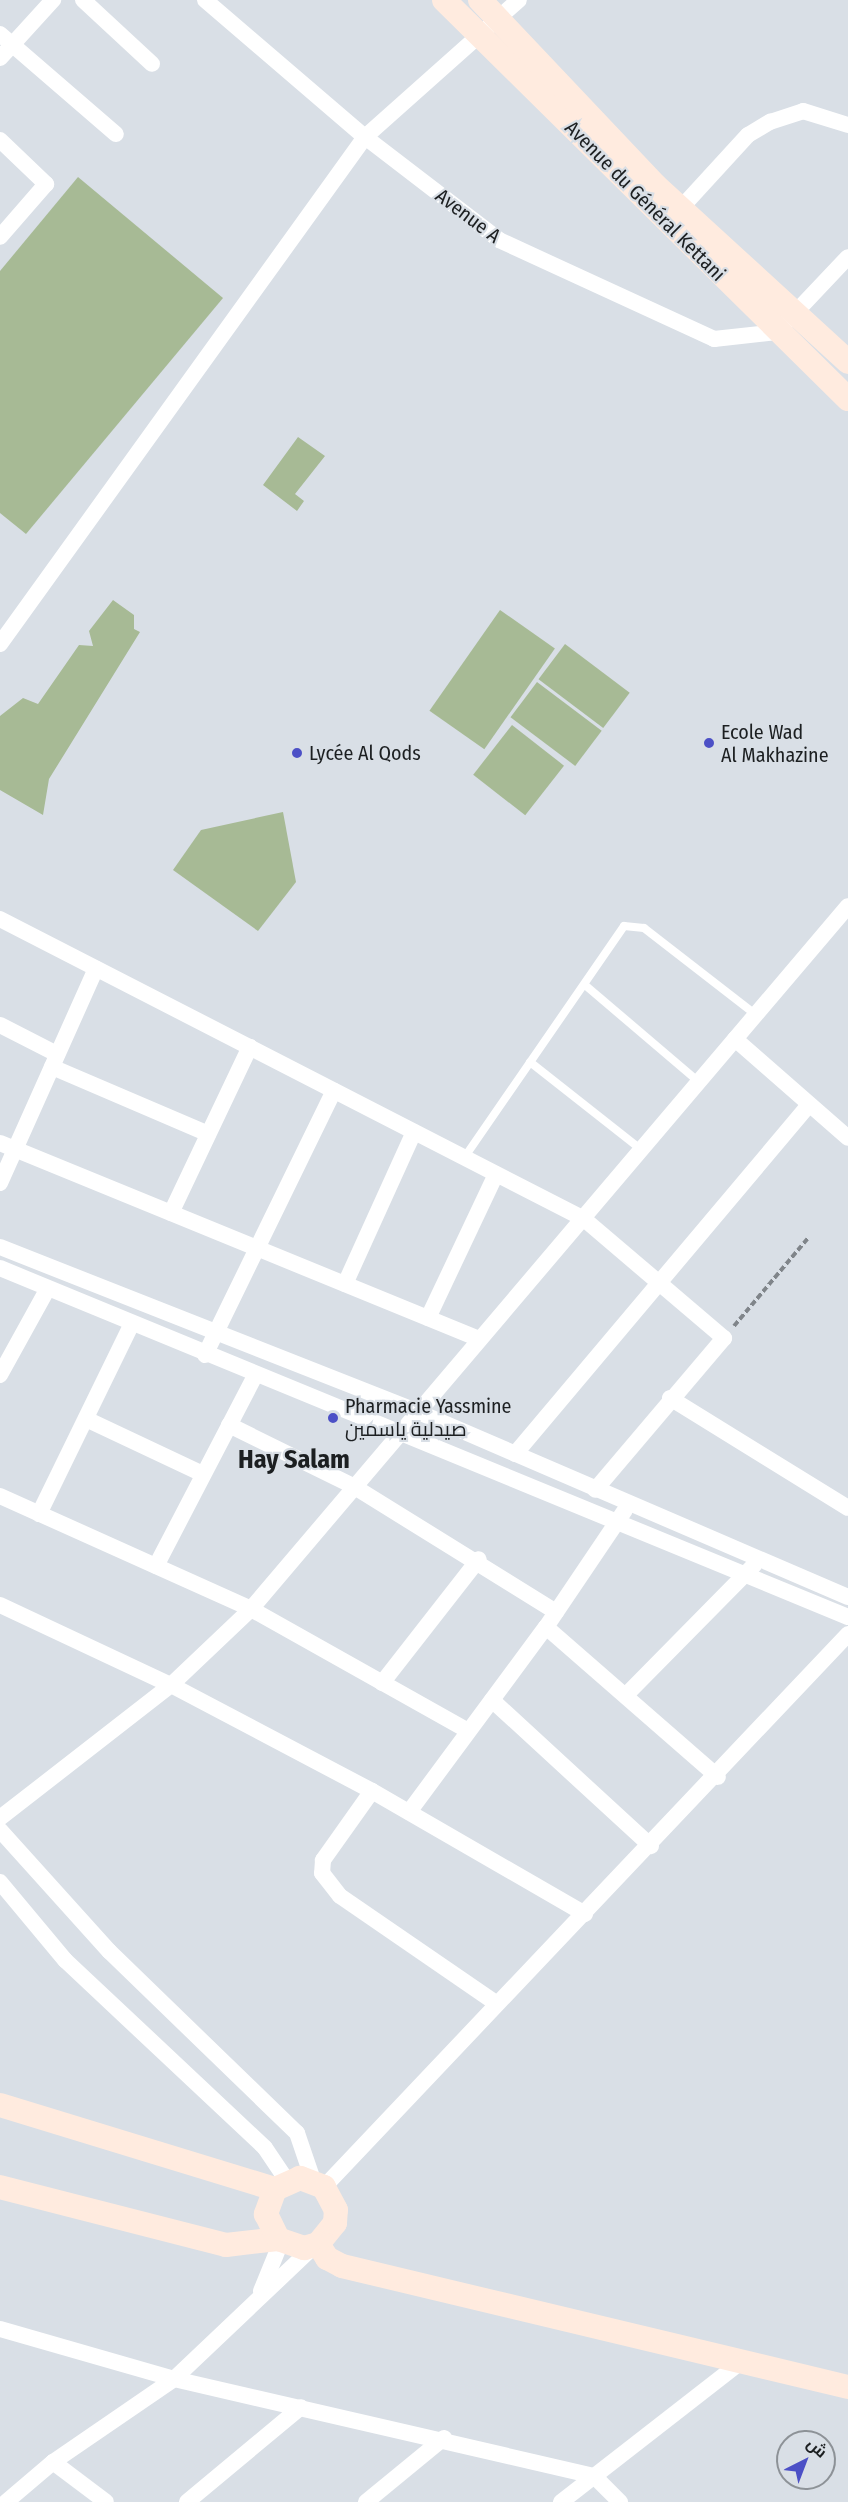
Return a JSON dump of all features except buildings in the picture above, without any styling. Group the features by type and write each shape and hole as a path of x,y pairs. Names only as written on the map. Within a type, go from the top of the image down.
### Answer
{"street":[{"path":"0,58 6,39 53,0"},
{"path":"83,0 152,64"},
{"name":"Avenue A","path":"205,0 365,137 499,240 543,263 714,339 777,332"},
{"name":"Avenue du Général Kettani","path":"444,0 777,332 848,399"},
{"name":"Avenue du Général Kettani","path":"480,0 681,208 848,362"},
{"path":"0,644 365,137 519,0"},
{"path":"6,39 116,135"},
{"path":"681,208 748,135 770,122 803,111 848,125"},
{"path":"0,140 46,184 0,237"},
{"path":"777,332 797,315 848,257"},
{"path":"0,1818 171,1685 251,1609 399,1431 584,1219 848,906"},
{"path":"0,919 584,1219 724,1338 670,1398 595,1490"},
{"path":"0,1183 8,1146 55,1061 96,968"},
{"path":"0,1025 55,1061 208,1134"},
{"path":"735,1039 848,1138"},
{"path":"171,1213 250,1047"},
{"path":"205,1355 334,1091"},
{"path":"514,1454 809,1105"},
{"path":"345,1284 414,1132"},
{"path":"8,1146 479,1339"},
{"path":"428,1318 496,1174"},
{"path":"0,1247 416,1411 595,1490 624,1512"},
{"path":"0,1268 255,1376 399,1431 624,1512 753,1566 848,1597"},
{"path":"0,1375 48,1288"},
{"path":"39,1514 132,1323"},
{"path":"156,1566 255,1376"},
{"path":"670,1398 848,1508"},
{"path":"86,1419 203,1474"},
{"path":"229,1425 353,1486 478,1559 556,1612"},
{"path":"0,1496 251,1609 468,1731"},
{"path":"409,1812 546,1627 624,1512"},
{"path":"382,1683 478,1559"},
{"path":"753,1566 848,1617"},
{"path":"626,1695 753,1566"},
{"path":"0,1605 171,1685 372,1791 585,1914"},
{"path":"546,1627 718,1777"},
{"path":"0,2104 281,2185 319,2183 494,2002 585,1914 718,1777 848,1634"},
{"path":"492,1700 651,1846"},
{"path":"372,1791 323,1860 326,1880 340,1896 494,2002"},
{"path":"0,1830 109,1951 297,2133 319,2183 336,2210 329,2235 260,2295 174,2379 53,2462 6,2502"},
{"path":"0,1882 64,1960 244,2127 281,2185"},
{"path":"260,2295 279,2240 266,2214 281,2185"},
{"path":"0,2187 226,2245 279,2240 317,2245 327,2258 342,2266 848,2387"},
{"path":"0,2329 174,2379 444,2438 594,2476 620,2502"},
{"path":"561,2502 741,2362"},
{"path":"188,2502 301,2407"},
{"path":"366,2502 444,2438"},
{"path":"53,2462 106,2502"}],"lane":[{"path":"464,1158 630,923 644,928 756,1015"},
{"path":"585,985 699,1082"},
{"path":"531,1062 642,1150"}],"path":[{"path":"724,1338 809,1237"}],"green space":[{"path":"78,177 223,298 26,534 0,513 0,271"},
{"path":"298,437 325,456 295,494 304,501 297,511 263,485"},
{"path":"113,600 134,615 134,629 140,632 49,779 43,815 0,790 0,716 23,698 38,704 79,645 93,646 89,631"},
{"path":"500,610 555,648 484,749 429,711"},
{"path":"565,644 630,693 603,728 539,679"},
{"path":"537,682 602,731 575,766 511,717"},
{"path":"512,725 564,766 525,815 473,775"},
{"path":"283,812 296,882 258,931 173,870 201,830"}],"place":[{"name":"Ecole Wad Al Makhazine","path":"709,743"},
{"name":"Lycée Al Qods","path":"297,753"},
{"name":"Pharmacie Yassmine صيدلية ياسمين","path":"333,1418"}],"district":[{"name":"Hay Salam","path":"294,1460"}]}
